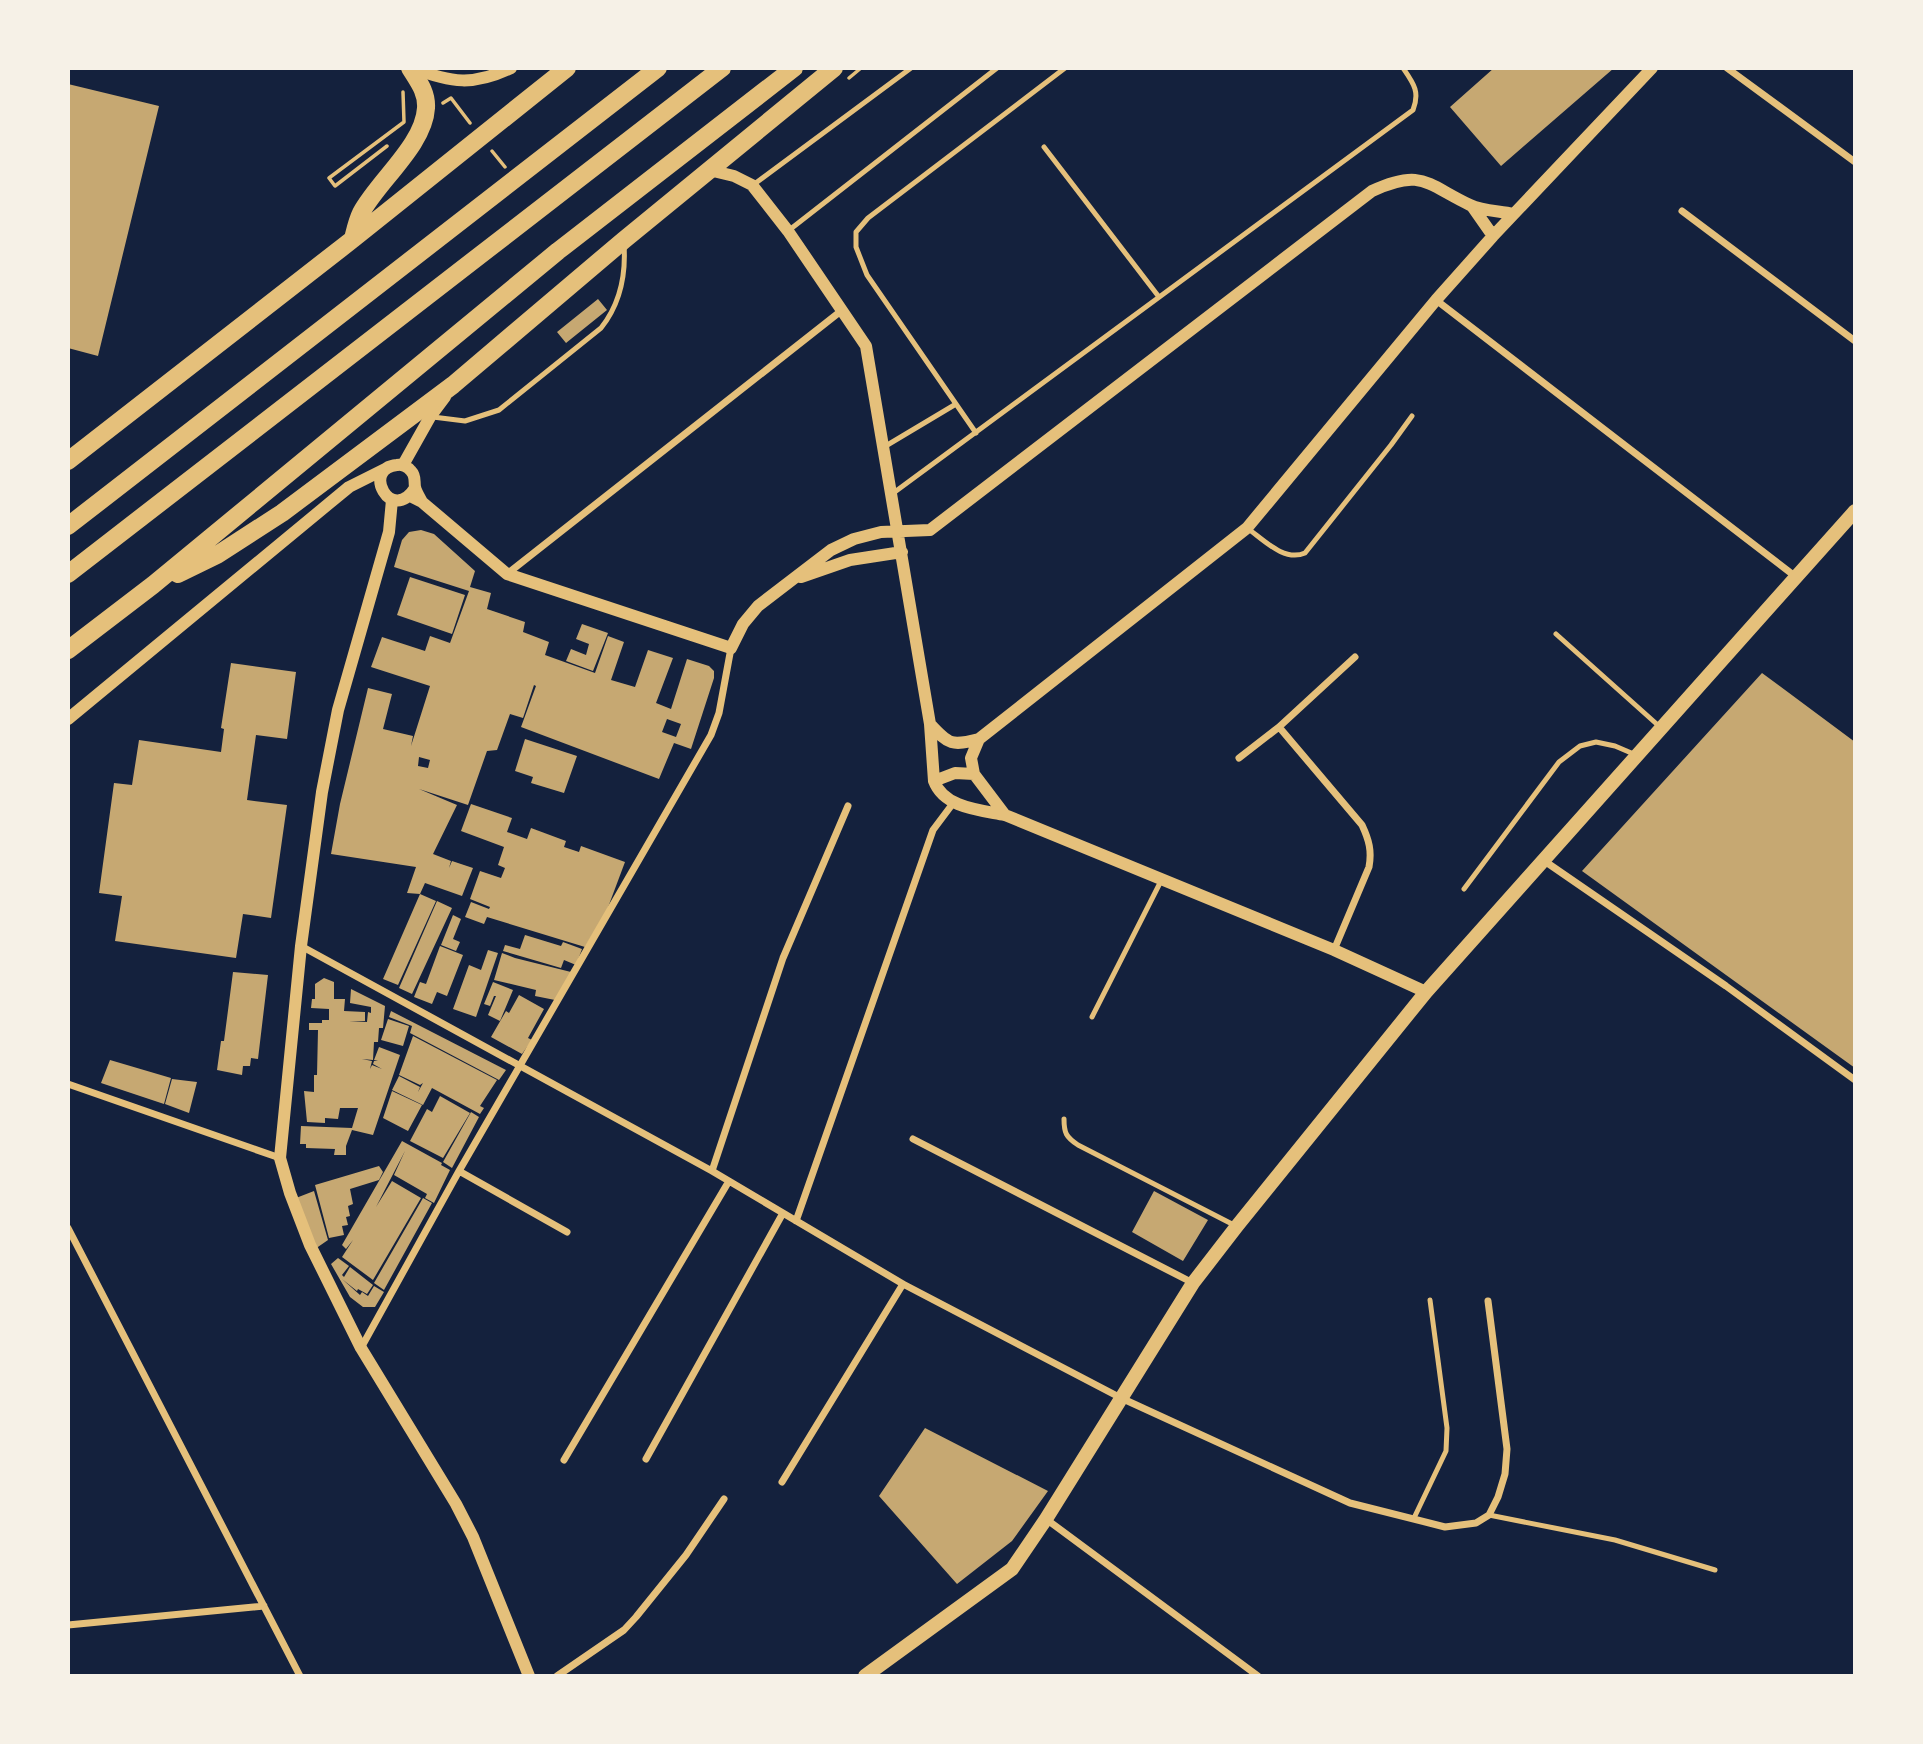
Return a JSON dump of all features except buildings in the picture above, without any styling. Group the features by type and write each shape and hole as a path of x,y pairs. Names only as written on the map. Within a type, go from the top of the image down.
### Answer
{"highway":[{"path":"68,461 567,68"},
{"path":"68,526 658,68"},
{"path":"68,574 722,68"},
{"path":"68,650 153,585 558,251 794,68"},
{"path":"153,585 217,555 282,513 453,386 624,240 834,68"},
{"path":"353,239 360,214 411,144 424,120 425,95 408,73"}],"main road":[{"path":"865,1676 1012,1569 1193,1283 1237,1226 1426,992 1855,511"}],"street":[{"path":"408,73 458,82 480,80 511,68"},
{"path":"930,724 950,743 959,744 979,739 1247,528 1436,300 1513,214 1652,68"},
{"path":"1727,68 1855,162"},
{"path":"709,170 734,176 752,185 788,231 868,352 930,724 934,781 937,789 954,802 1005,815 1334,950 1426,992"},
{"path":"361,1348 459,1171 711,735 719,713 731,648 743,624 758,606 814,561 854,539 881,532 930,530 1372,191 1393,181 1410,179 1431,183 1472,206 1513,214"},
{"path":"1472,206 1493,236"},
{"path":"1682,211 1855,341"},
{"path":"1436,300 1797,577"},
{"path":"507,574 841,311"},
{"path":"403,465 430,417 453,386"},
{"path":"68,719 349,487 385,469 393,465 403,465 411,470 415,478 412,492 402,500 392,500 384,495 380,477 385,469"},
{"path":"349,487 380,486"},
{"path":"412,492 507,574 731,648"},
{"path":"392,500 388,532 338,710 322,792 301,946 280,1157 289,1193 310,1245 361,1348 456,1504 529,1676"},
{"path":"793,580 850,560 902,552"},
{"path":"1239,758 1279,727 1355,657"},
{"path":"1279,727 1363,825 1369,839 1369,867 1334,950"},
{"path":"979,739 971,758 974,774 1005,815"},
{"path":"934,781 955,773 974,774"},
{"path":"796,1221 933,830 954,802"},
{"path":"712,1171 783,958 848,806"},
{"path":"1543,860 1726,986 1855,1080"},
{"path":"301,946 712,1171 903,1284 1121,1398 1350,1503 1445,1527 1476,1523 1489,1515 1505,1474 1507,1448 1488,1301"},
{"path":"68,1084 280,1157"},
{"path":"912,1139 1193,1283"},
{"path":"459,1171 567,1232"},
{"path":"564,1460 729,1181"},
{"path":"646,1459 783,1213"},
{"path":"68,1228 300,1676"},
{"path":"782,1482 903,1284"},
{"path":"557,1676 624,1630 686,1555 724,1499"},
{"path":"1046,1519 1258,1676"},
{"path":"68,1625 264,1606"}],"lane":[{"path":"752,185 911,68"},
{"path":"788,231 997,68"},
{"path":"976,433 867,275 856,247 856,232 867,218 1065,68"},
{"path":"892,494 1413,110 1417,88 1404,68"},
{"path":"1044,147 1159,297"},
{"path":"430,417 464,421 499,410 601,328 611,315 619,294 624,271 624,240"},
{"path":"884,447 956,404"},
{"path":"1247,528 1283,554 1296,557 1305,553 1412,416"},
{"path":"1556,634 1660,727"},
{"path":"1464,889 1559,762 1580,746 1596,741 1636,755"},
{"path":"1092,1017 1162,879"},
{"path":"1064,1119 1064,1132 1078,1146 1237,1226"},
{"path":"1414,1518 1446,1451 1447,1429 1430,1300"},
{"path":"1489,1515 1615,1541 1715,1570"}],"path":[{"path":"397,139 335,186 329,178 404,122 408,73"}]}
